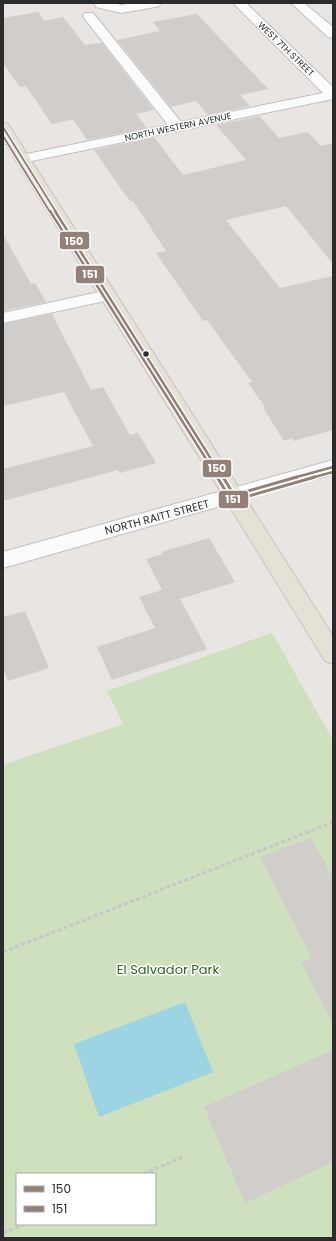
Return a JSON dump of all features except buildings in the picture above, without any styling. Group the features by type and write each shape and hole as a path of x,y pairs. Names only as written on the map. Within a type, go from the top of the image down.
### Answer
{"main road":[{"path":"5,135 22,159 108,295 333,655"}],"street":[{"path":"100,4 121,9 155,3"},
{"name":"WEST 7TH STREET","path":"239,3 333,95"},
{"path":"297,3 333,34"},
{"path":"89,16 178,127"},
{"name":"NORTH WESTERN AVENUE","path":"22,159 333,95"},
{"path":"3,318 108,295"},
{"name":"NORTH RAITT STREET","path":"3,560 333,466"}],"path":[{"path":"3,952 333,822"},
{"path":"145,1173 183,1157"},
{"path":"3,1233 23,1225"}],"green space":[{"name":"El Salvador Park","path":"272,633 333,740 333,1238 3,1238 3,765 123,724 107,691"}],"water":[{"path":"185,1002 213,1072 99,1117 74,1044"}],"transit line":[{"name":"150","path":"3,127 234,495 333,467"},
{"name":"151","path":"3,136 230,498 235,500 333,472"}]}
